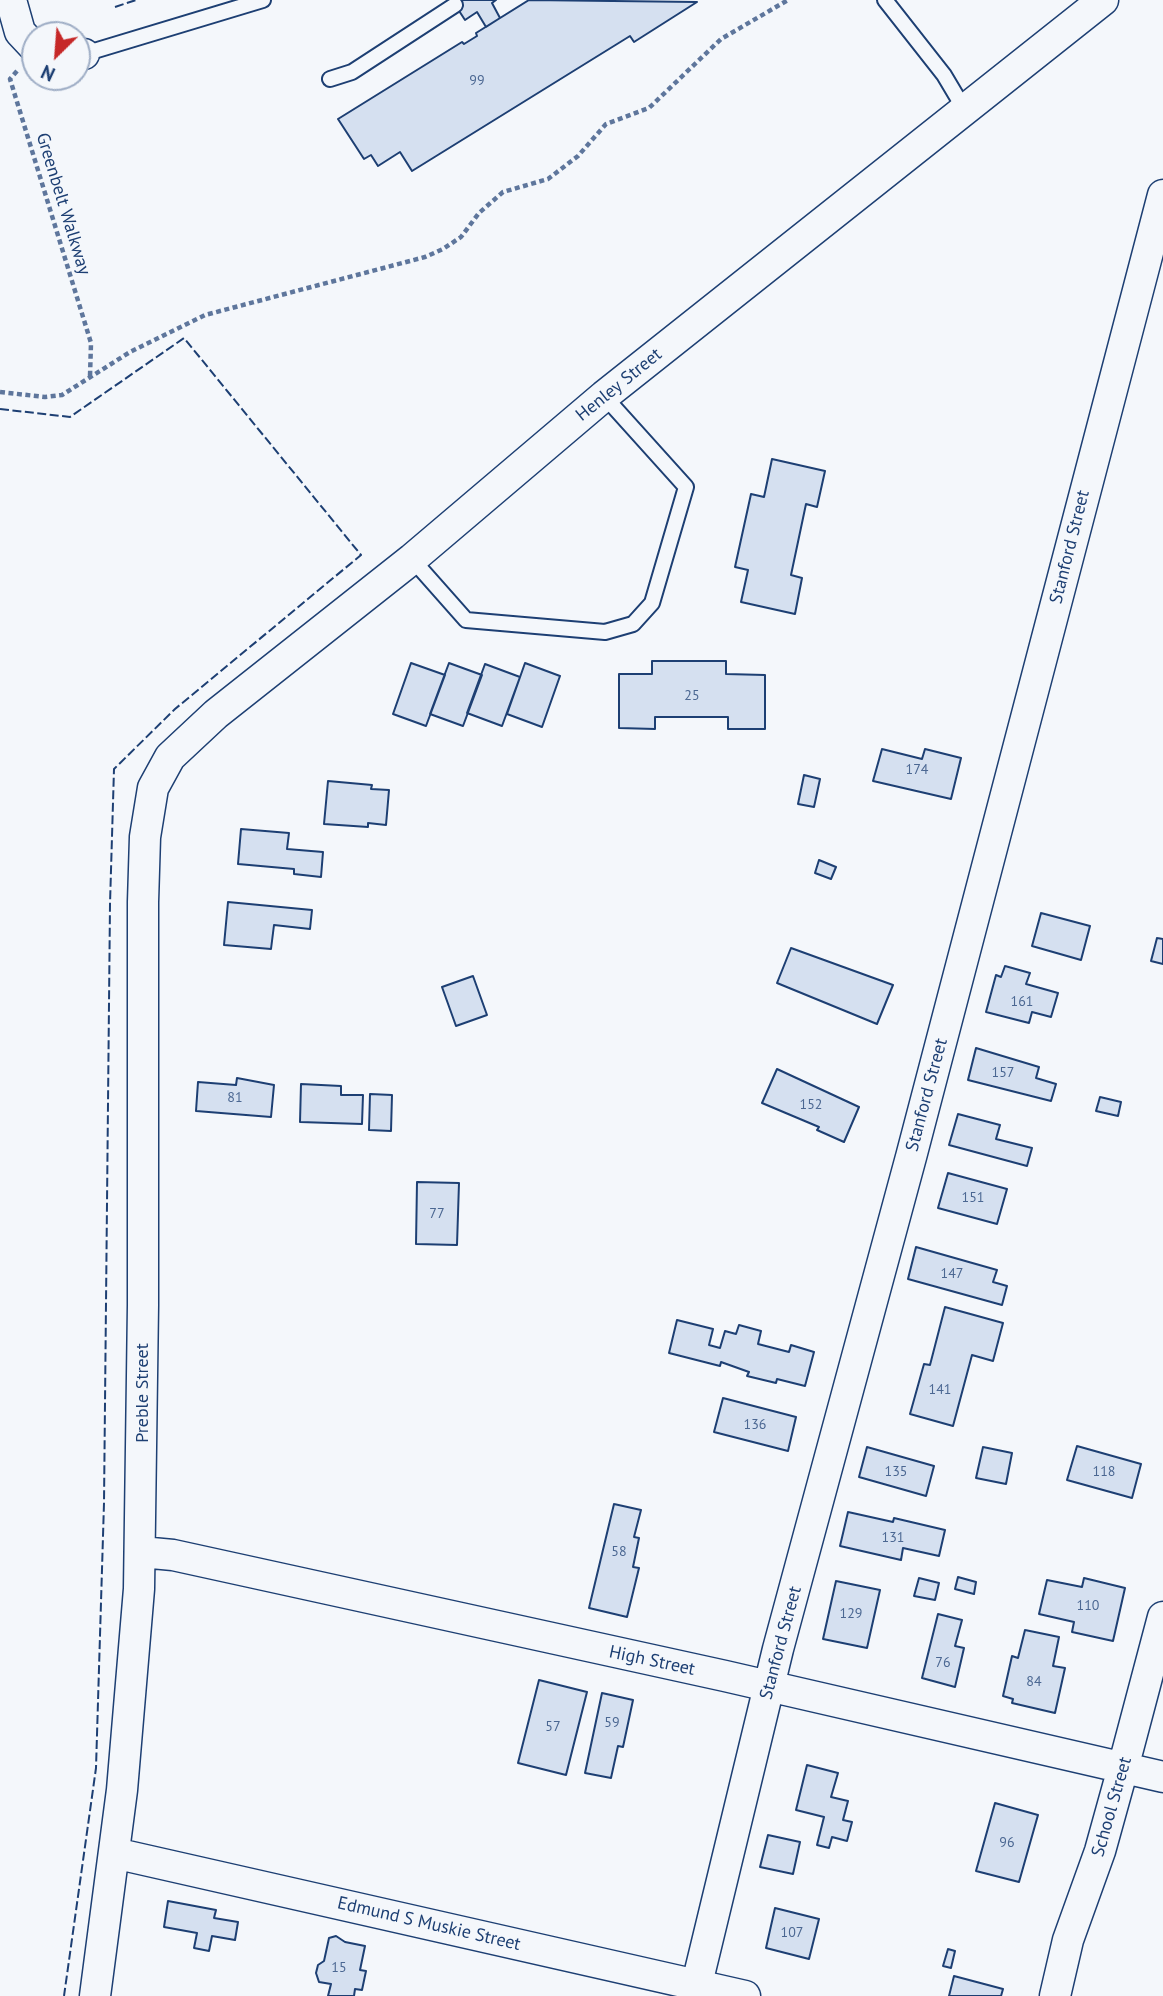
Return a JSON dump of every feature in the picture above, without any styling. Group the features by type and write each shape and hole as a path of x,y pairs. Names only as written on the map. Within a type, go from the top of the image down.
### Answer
{"street":[{"path":"11,0 21,36"},
{"name":"Henley Street","path":"153,788 170,757 216,714 412,559 604,396 853,197 966,112 1103,0"},
{"name":"Stanford Street","path":"695,1991 769,1687 1163,195"},
{"name":"Preble Street","path":"95,1996 114,1853 135,1649 141,1552 144,889 145,837 153,788"},
{"name":"High Street","path":"141,1552 173,1555 1163,1777"},
{"name":"School Street","path":"1055,1996 1068,1940 1100,1851 1163,1617"},
{"name":"Edmund S Muskie Street","path":"114,1853 695,1991 745,1996"}],"lane":[{"path":"91,52 263,0"},
{"path":"885,0 944,75 966,112"},
{"path":"330,79 352,72 455,5"},
{"path":"412,559 466,620 605,632 633,624 652,603 686,487 604,396"}],"path":[{"path":"0,392 45,397 62,395 141,346 205,314 443,249 461,237 484,208 503,192 548,178 578,156 606,124 649,108 721,39 788,0"},
{"name":"Greenbelt Walkway","path":"21,65 10,79 91,343 90,377"}],"building":[{"path":"452,0 496,0 492,3 500,18 486,27 477,12 465,20"},
{"path":"529,0 697,2 634,42 630,36 412,171 400,152 378,166 371,155 364,159 338,119 462,42 464,44 477,36 476,33"},
{"path":"772,459 825,471 817,507 806,504 791,575 802,578 795,614 741,602 748,570 735,567 751,494 764,497"},
{"path":"652,661 726,661 726,674 765,675 765,729 728,729 728,717 655,717 655,729 619,728 619,674 652,674"},
{"path":"411,663 445,675 426,726 393,714"},
{"path":"449,663 482,675 463,726 430,714"},
{"path":"525,663 560,676 542,727 507,714"},
{"path":"485,664 520,677 502,726 467,713"},
{"path":"882,749 922,759 925,749 961,758 951,799 873,781"},
{"path":"804,775 820,779 814,807 798,804"},
{"path":"328,781 372,785 371,789 389,790 386,825 368,823 368,827 324,824"},
{"path":"241,829 289,833 287,849 323,852 321,877 294,874 294,869 238,864"},
{"path":"819,860 836,867 831,879 815,873"},
{"path":"228,902 312,910 310,929 274,925 271,949 224,945"},
{"path":"1041,913 1090,926 1081,960 1032,946"},
{"path":"1157,938 1163,939 1163,964 1151,961"},
{"path":"791,948 893,985 877,1024 777,983"},
{"path":"1005,966 1030,973 1026,984 1058,993 1051,1017 1032,1012 1029,1023 986,1012 996,975 1001,977"},
{"path":"473,976 487,1015 456,1026 442,987"},
{"path":"976,1048 1039,1067 1036,1078 1056,1084 1051,1101 968,1080"},
{"path":"777,1069 859,1107 844,1142 817,1130 819,1127 762,1103"},
{"path":"237,1078 274,1085 271,1117 196,1111 198,1082 236,1085"},
{"path":"301,1084 341,1086 341,1095 363,1095 362,1124 300,1122"},
{"path":"370,1094 392,1095 391,1131 369,1130"},
{"path":"1100,1097 1121,1102 1118,1116 1096,1111"},
{"path":"958,1114 1000,1125 996,1139 1032,1148 1027,1166 949,1145"},
{"path":"948,1173 1007,1189 997,1224 938,1208"},
{"path":"417,1182 459,1183 457,1245 416,1244"},
{"path":"916,1247 997,1270 993,1282 1007,1286 1002,1305 908,1279"},
{"path":"945,1307 1003,1323 993,1361 972,1355 953,1426 910,1414 924,1364 930,1365"},
{"path":"677,1320 713,1329 709,1345 720,1348 725,1331 736,1334 739,1325 761,1331 758,1344 789,1352 791,1345 814,1352 805,1386 777,1379 776,1383 747,1376 749,1372 721,1362 720,1366 669,1353"},
{"path":"723,1398 796,1417 788,1451 714,1432"},
{"path":"1077,1446 1141,1464 1132,1498 1067,1480"},
{"path":"867,1447 934,1466 926,1496 859,1477"},
{"path":"983,1447 1012,1453 1006,1484 976,1478"},
{"path":"614,1504 641,1510 634,1537 639,1538 633,1567 639,1568 627,1617 589,1608"},
{"path":"848,1512 893,1522 894,1518 945,1530 939,1556 903,1548 901,1560 840,1546"},
{"path":"958,1577 976,1582 974,1594 955,1589"},
{"path":"919,1578 939,1583 935,1600 914,1596"},
{"path":"1084,1578 1125,1588 1113,1641 1072,1632 1074,1622 1039,1614 1047,1580 1082,1587"},
{"path":"836,1581 880,1590 867,1648 823,1639"},
{"path":"938,1614 962,1620 955,1646 964,1648 955,1687 922,1678"},
{"path":"1025,1630 1059,1637 1053,1666 1065,1668 1055,1713 1012,1703 1013,1699 1003,1696 1012,1656 1018,1658"},
{"path":"539,1680 587,1692 566,1775 518,1763"},
{"path":"602,1693 633,1700 623,1747 618,1746 611,1778 585,1773"},
{"path":"807,1765 838,1773 831,1797 848,1801 843,1820 852,1822 847,1841 832,1837 829,1848 817,1845 824,1817 796,1810"},
{"path":"995,1803 1038,1815 1019,1882 976,1871"},
{"path":"768,1835 800,1842 793,1874 760,1867"},
{"path":"168,1901 216,1910 214,1918 238,1922 235,1940 212,1936 209,1951 194,1948 197,1933 164,1927"},
{"path":"775,1908 819,1919 809,1959 766,1948"},
{"path":"336,1936 345,1942 365,1946 360,1970 366,1971 362,1990 355,1989 354,1996 328,1996 331,1984 319,1982 316,1973 318,1965 324,1961 329,1938"},
{"path":"948,1949 955,1951 951,1968 943,1966"},
{"path":"954,1976 1003,1989 1001,1996 949,1996"}],"fence":[{"path":"115,7 136,0"},
{"path":"0,409 70,417 184,338 361,555 175,709 114,769 110,904 104,1503 96,1768 64,1996"}]}
